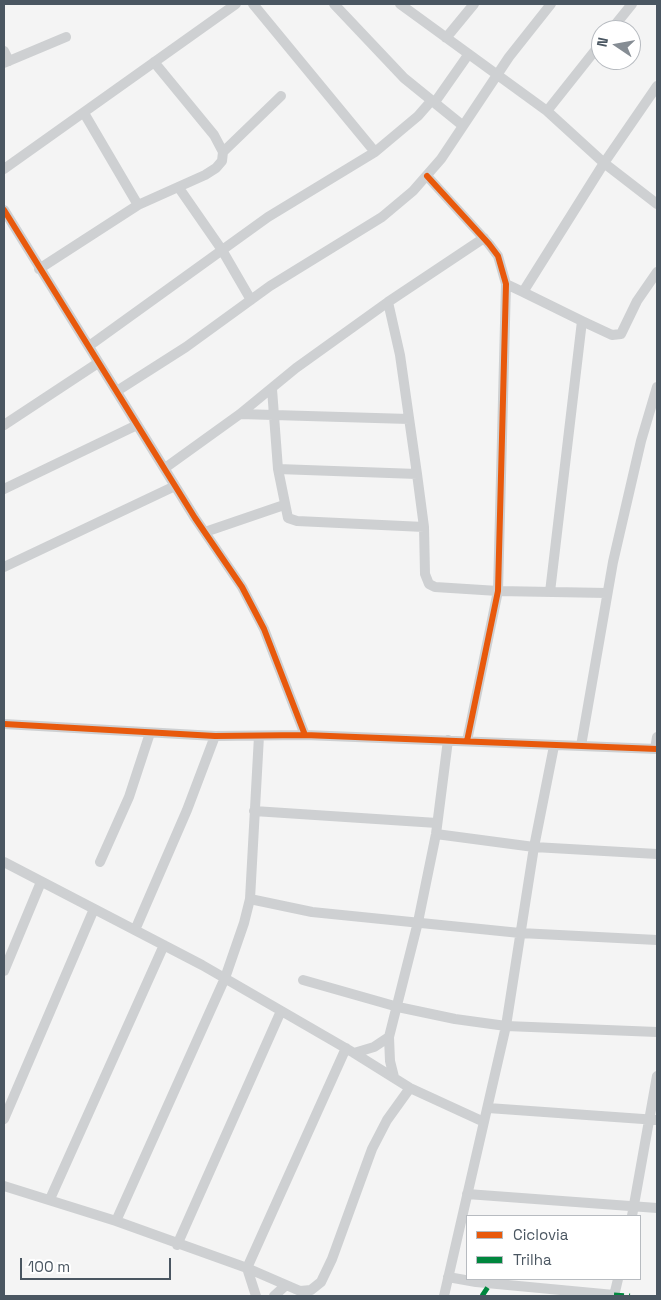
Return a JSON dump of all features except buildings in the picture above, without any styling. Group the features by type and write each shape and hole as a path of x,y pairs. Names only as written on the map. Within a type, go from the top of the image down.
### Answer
{"street":[{"path":"4,169 236,4"},
{"path":"253,4 375,152"},
{"path":"334,4 390,66 462,125"},
{"path":"400,4 496,76 547,111 604,163 655,199"},
{"path":"446,38 474,4"},
{"path":"117,392 186,347 251,300 382,217 427,176 441,159 496,76 551,4"},
{"path":"619,20 632,4"},
{"path":"4,51 6,62 66,37"},
{"path":"89,346 268,217 375,152 434,101 468,55"},
{"path":"547,111 591,56"},
{"path":"39,269 138,205 179,188 216,168 222,161 223,152 214,136 154,62"},
{"path":"523,292 604,163 657,86"},
{"path":"223,152 281,96"},
{"path":"84,113 138,205"},
{"path":"427,176 498,256 506,284 498,591 467,741"},
{"path":"179,188 222,250 251,300"},
{"path":"4,210 136,425 242,587 261,622 305,735"},
{"path":"164,468 240,414 388,302 484,238"},
{"path":"506,284 612,335 621,334 637,301 657,272"},
{"path":"388,302 400,355 418,474 424,527 425,574 428,584 436,587 498,591 606,593"},
{"path":"550,592 582,321"},
{"path":"4,425 98,363"},
{"path":"581,746 606,593 641,441 657,387"},
{"path":"272,388 278,469 288,518 294,521 424,527"},
{"path":"240,414 274,417 409,420"},
{"path":"4,489 136,425"},
{"path":"278,469 418,474"},
{"path":"4,567 175,486"},
{"path":"205,532 284,505"},
{"path":"4,724 215,736 305,735 656,749 657,737"},
{"path":"100,862 127,803 150,733"},
{"path":"135,930 187,810 215,736"},
{"path":"116,1220 225,978 250,899 258,736"},
{"path":"394,1077 390,1061 389,1036 398,1007 418,922 436,828 448,740"},
{"path":"444,1296 506,1026 534,847 554,746"},
{"path":"254,811 436,828 534,847 657,854"},
{"path":"4,862 225,978 350,1050 410,1088 484,1122"},
{"path":"4,971 42,882"},
{"path":"250,899 296,910 520,933 657,940"},
{"path":"4,1119 94,909"},
{"path":"50,1199 164,945"},
{"path":"303,980 443,1018 506,1026 657,1032"},
{"path":"177,1244 281,1011"},
{"path":"350,1050 374,1047 389,1036"},
{"path":"256,1296 247,1268 350,1050"},
{"path":"632,1215 654,1119 657,1076"},
{"path":"4,1186 116,1220 177,1244 247,1268 285,1286 306,1291 321,1282 332,1259 372,1149 387,1120 410,1088"},
{"path":"488,1108 654,1119"},
{"path":"466,1194 657,1208"},
{"path":"448,1277 476,1282 614,1296 618,1280"},
{"path":"274,1296 285,1286"}],"marked path":[{"path":"482,1296 490,1284"},
{"path":"614,1295 630,1296"}],"cycle path":[{"path":"427,176 498,256 506,284 498,591 467,741"},
{"path":"4,210 195,518 242,587 264,629 305,735"},
{"path":"4,724 215,736 305,735 657,749"}]}
